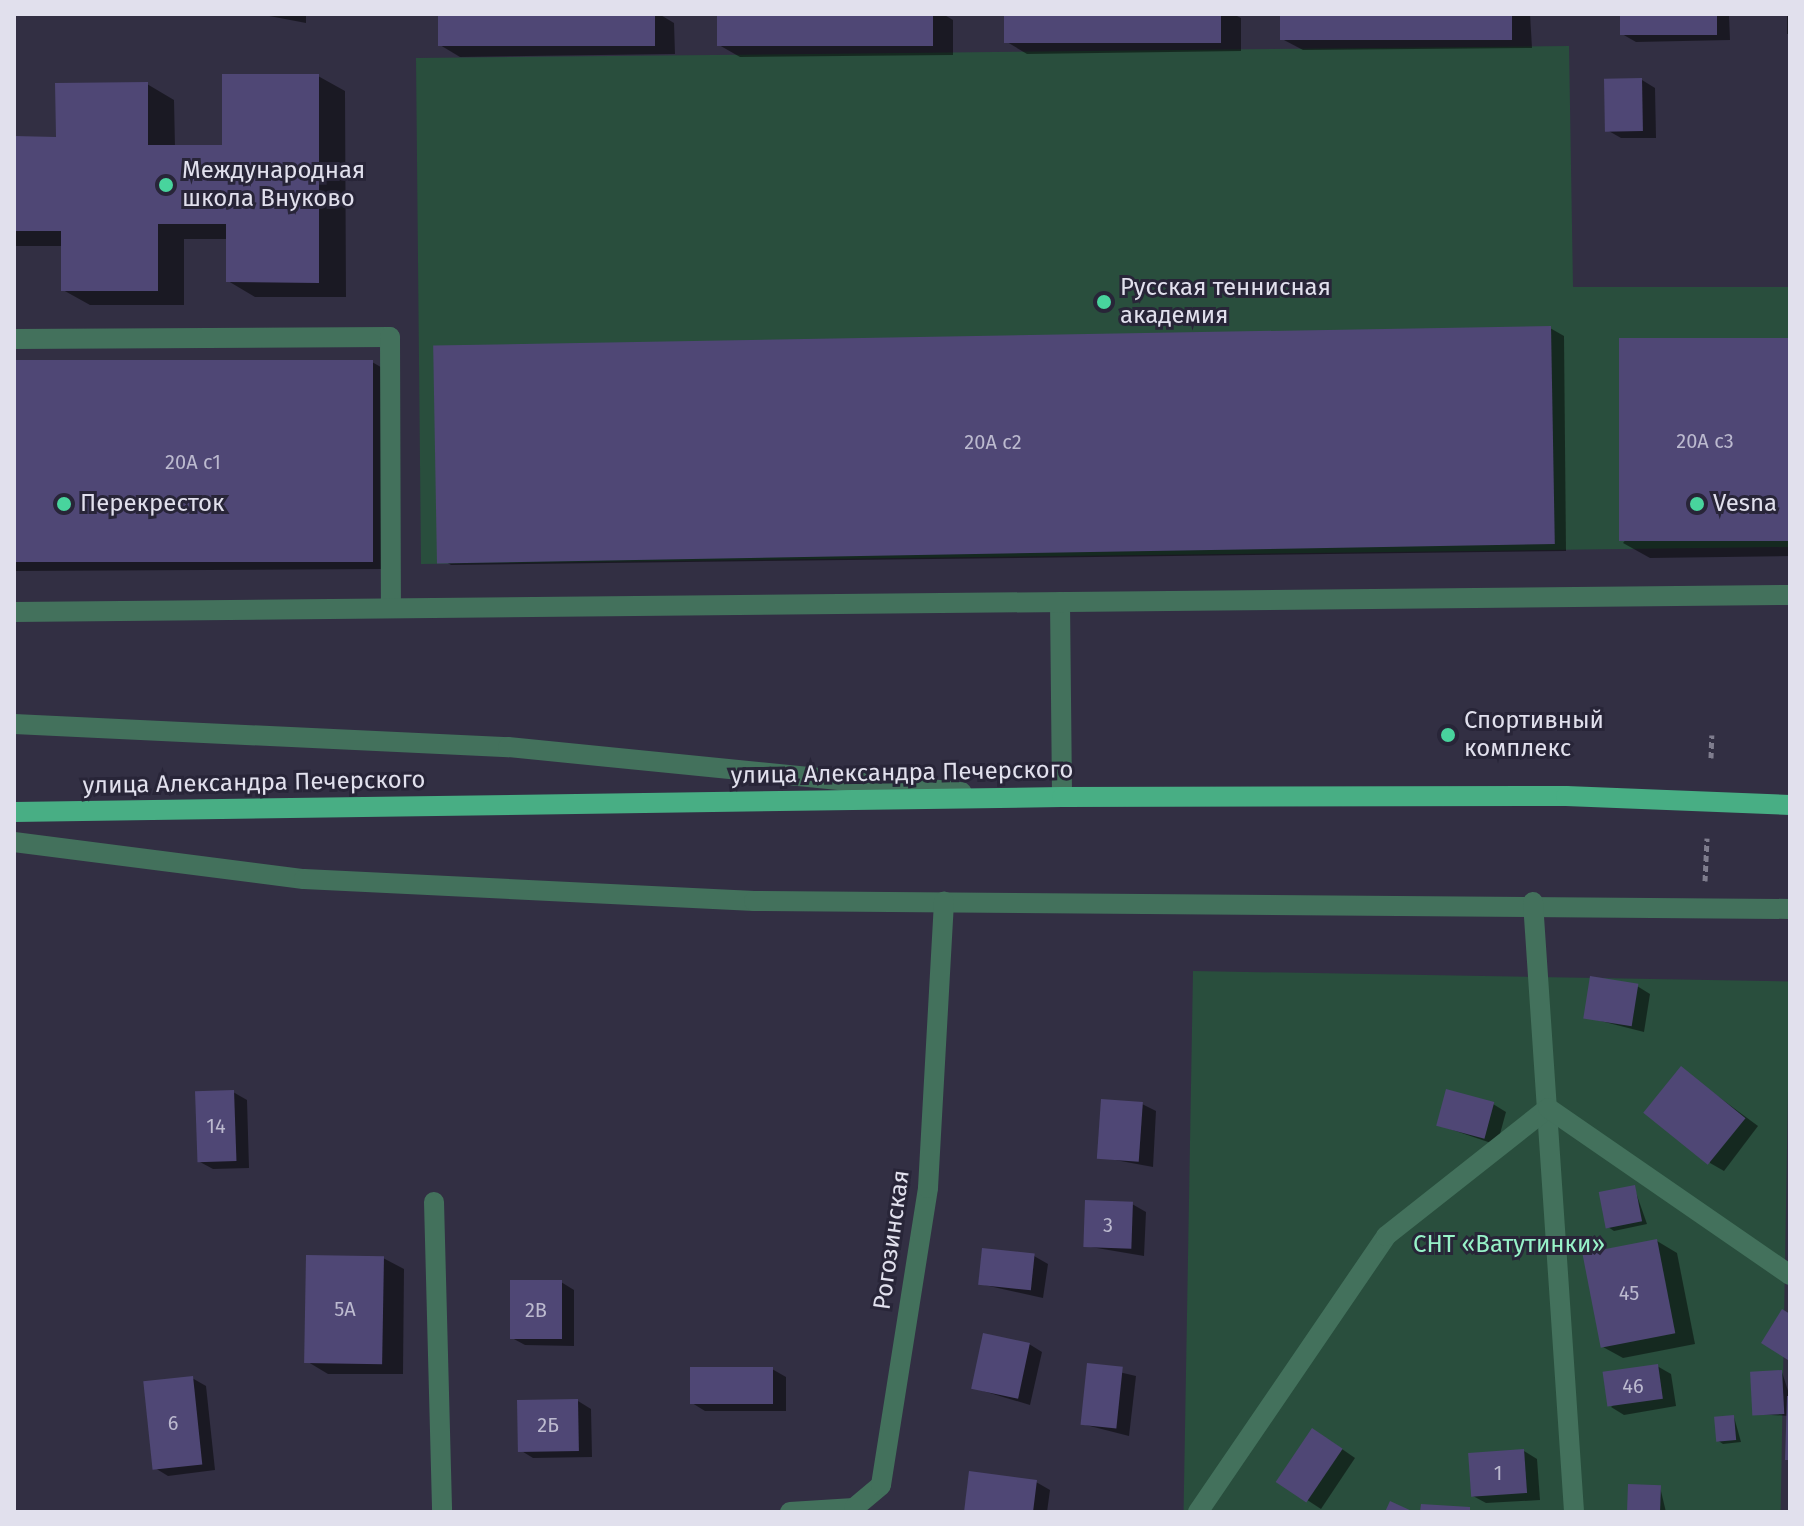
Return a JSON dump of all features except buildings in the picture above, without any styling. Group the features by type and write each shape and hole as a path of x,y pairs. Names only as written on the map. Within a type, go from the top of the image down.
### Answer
{"main road":[{"name":"улица Александра Печерского","path":"14,812 1010,797 1566,796 1790,805"}],"street":[{"path":"14,339 390,337 391,608"},
{"path":"14,612 1790,595"},
{"path":"1060,602 1062,797"},
{"path":"14,724 508,747 1010,797"},
{"path":"14,842 304,879 754,901 1533,902 1790,909"},
{"name":"Рогозинская","path":"790,1512 854,1508 881,1485 928,1188 944,901"},
{"path":"1533,902 1574,1512"},
{"path":"1548,1108 1790,1275"},
{"path":"1198,1512 1386,1236 1548,1108"},
{"path":"434,1202 442,1512"}],"path":[{"path":"1711,758 1712,735"},
{"path":"1705,882 1707,838"}],"green space":[{"name":"Русская теннисная академия","path":"1569,46 1573,287 1790,287 1790,547 421,564 416,58"},
{"name":"СНТ «Ватутинки»","path":"1193,971 1790,981 1781,1512 1184,1512"}],"place":[{"name":"Международная школа Внуково","path":"166,185"},
{"name":"Русская теннисная академия","path":"1104,302"},
{"name":"Перекресток","path":"64,504"},
{"name":"Vesna","path":"1697,504"},
{"name":"Спортивный комплекс","path":"1448,735"}]}
